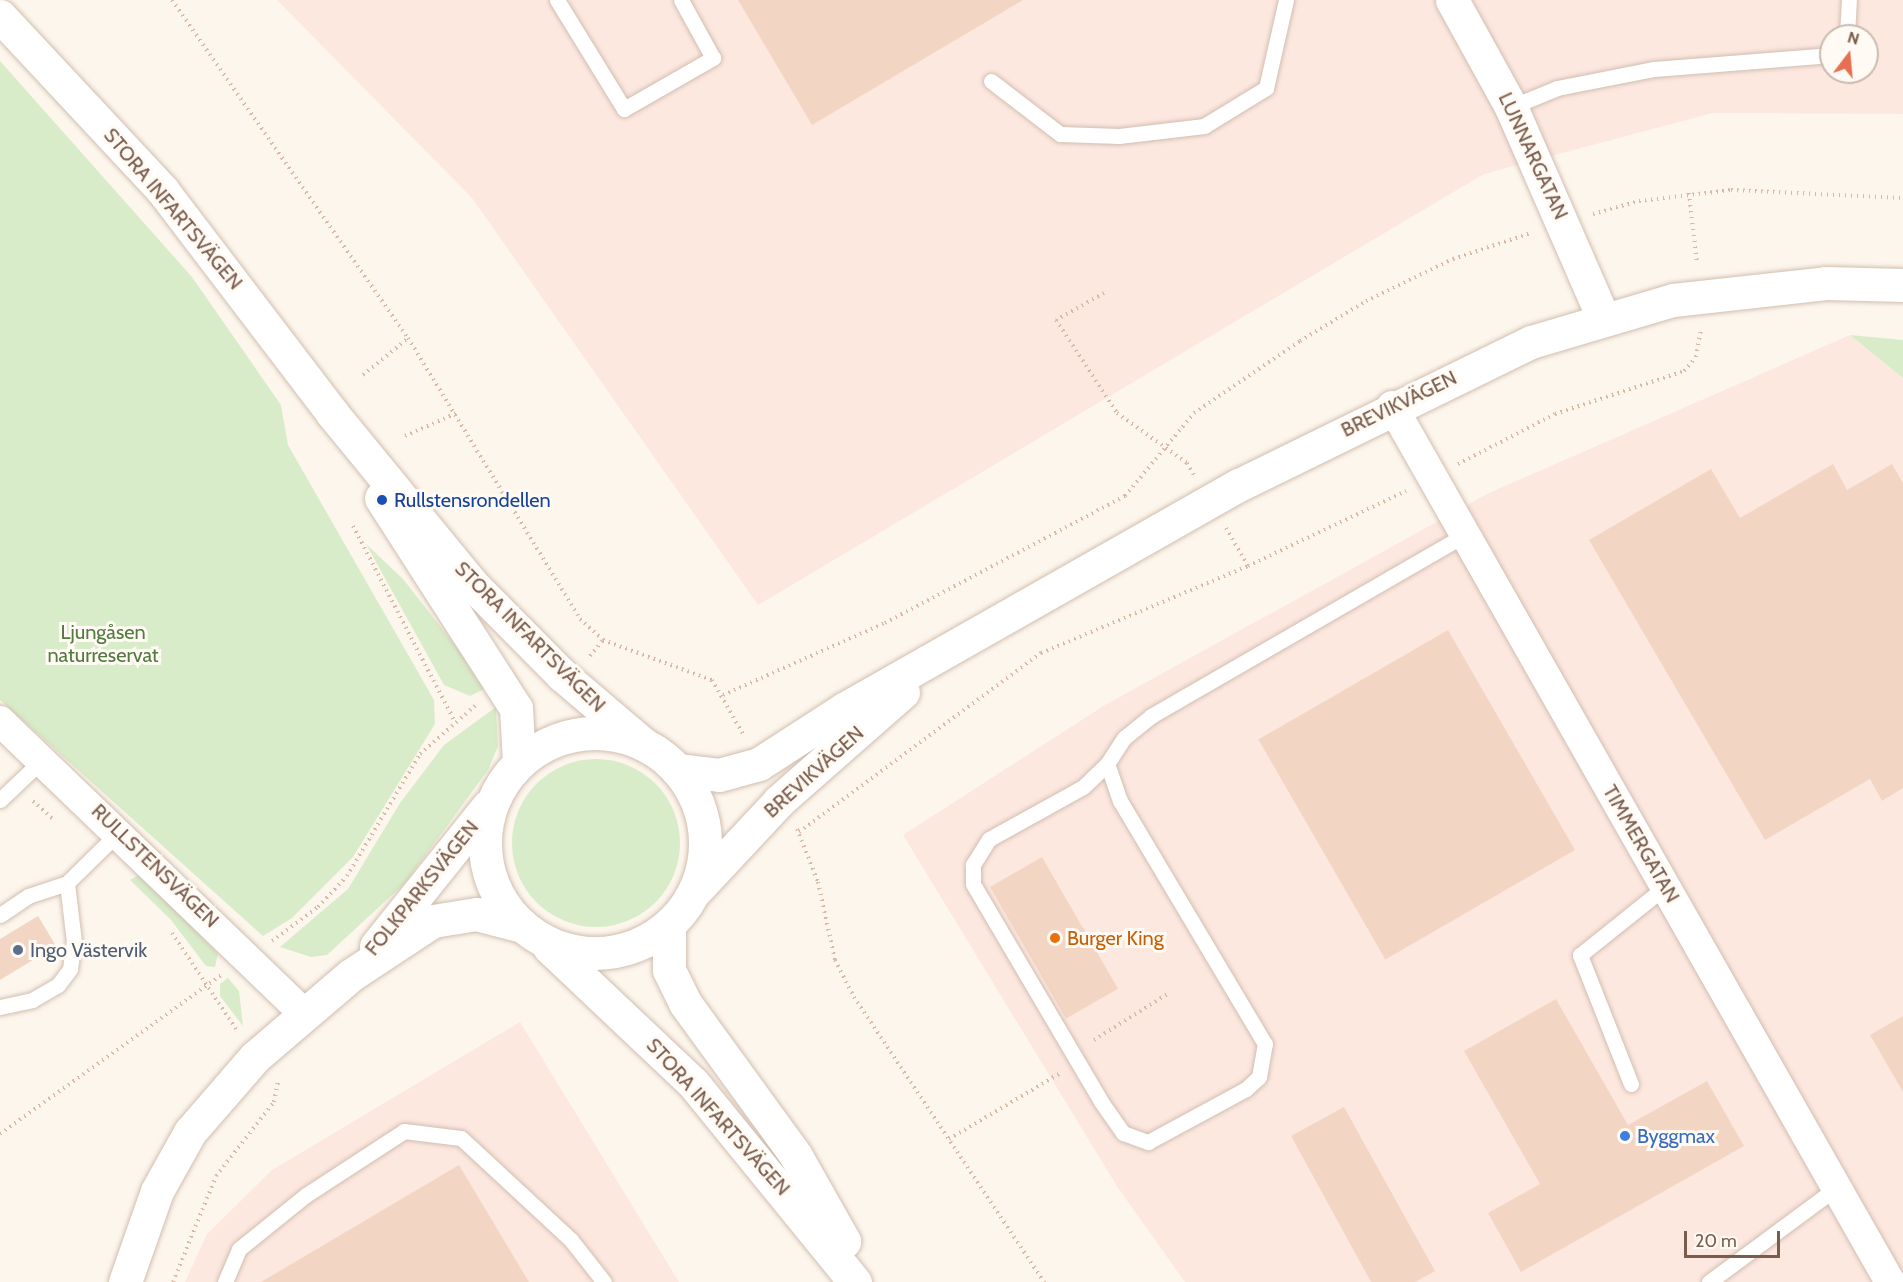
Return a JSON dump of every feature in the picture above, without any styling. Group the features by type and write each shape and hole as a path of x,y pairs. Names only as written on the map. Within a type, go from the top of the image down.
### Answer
{"main road":[{"name":"LUNNARGATAN","path":"1452,0 1511,107 1564,221 1603,318"},
{"name":"STORA INFARTSVÄGEN","path":"0,16 163,191 332,413 472,584 562,675 677,770"},
{"name":"BREVIKVÄGEN","path":"677,770 719,775 759,764 844,709 941,659 1210,502 1392,406 1531,342 1603,318 1701,296 1826,283 1903,285"},
{"name":"STORA INFARTSVÄGEN","path":"332,413 425,574 506,689 520,732 519,763"},
{"name":"BREVIKVÄGEN","path":"669,926 695,892 779,801 941,659"},
{"path":"519,763 557,740 578,734 600,733 643,744"},
{"name":"FOLKPARKSVÄGEN","path":"351,975 493,800 519,763"},
{"path":"677,770 690,788 705,828 706,850 695,892"},
{"name":"STORA INFARTSVÄGEN","path":"493,800 485,833 487,868 494,889 532,933 693,1083 855,1282"},
{"name":"FOLKPARKSVÄGEN","path":"125,1282 157,1191 190,1132 255,1056 351,975 433,921 476,914 532,933 562,949 607,953 650,939 669,926"},
{"name":"STORA INFARTSVÄGEN","path":"669,926 669,970 685,1004 796,1156 866,1282"}],"street":[{"name":"TIMMERGATAN","path":"1392,406 1890,1282"},
{"name":"RULLSTENSVÄGEN","path":"0,721 120,831 305,1015"}],"lane":[{"path":"556,0 624,109 713,58 681,0"},
{"path":"991,81 1060,134 1119,136 1204,126 1266,88 1286,0"},
{"path":"1848,24 1849,0"},
{"path":"1511,107 1557,88 1654,69 1819,56"},
{"path":"1107,764 1120,801 1265,1044 1258,1077 1246,1089 1148,1143 1123,1133 1102,1103 973,884 973,865 989,839 1083,787 1107,764 1124,738 1151,716 1465,535"},
{"path":"0,800 42,760"},
{"path":"0,915 28,896 67,884 120,831"},
{"path":"0,1007 40,995 58,985 70,969 74,942 67,884"},
{"path":"1631,1084 1580,955 1665,887"},
{"path":"225,1282 239,1249 306,1194 404,1131 461,1138 571,1240 604,1282"},
{"path":"1709,1282 1836,1188"}],"path":[{"path":"172,0 408,338 457,414 580,620 603,640 702,675 723,695 759,764"},
{"path":"723,695 885,623 1125,496 1166,450 1194,413 1366,301 1453,259 1564,221 1689,193 1788,189 1903,198"},
{"path":"799,832 1041,653 1248,566 1433,478 1555,414 1684,371 1698,346 1701,296 1689,193"},
{"path":"1104,293 1056,320 1117,413 1166,450 1187,462 1248,566"},
{"path":"363,375 408,338"},
{"path":"405,436 457,414"},
{"path":"353,526 454,722"},
{"path":"562,675 603,640"},
{"path":"249,957 318,907 346,876 409,770 454,722 506,689"},
{"path":"779,801 799,832 829,918 836,960 854,997 1044,1282"},
{"path":"0,1134 205,985"}],"shaded area":[{"path":"277,0 1903,0 1903,114 1713,113 1484,174 758,605 472,198"},
{"path":"1850,335 1903,378 1903,1282 1185,1282 1118,1188 903,835 1105,705 1489,493"},
{"path":"520,1022 679,1282 185,1282 207,1234 272,1170"}],"green space":[{"name":"Ljungåsen naturreservat","path":"0,61 192,277 281,405 288,445 434,700 435,724 353,857 292,918 263,936 0,700"},
{"path":"1850,335 1903,340 1903,378"},
{"path":"366,544 403,579 488,687 470,696 444,685"},
{"path":"496,707 498,746 488,770 405,883 327,955 311,957 280,947 348,889 400,803 444,745"},
{"path":"596,759 612,760 628,765 656,783 674,811 679,827 679,859 674,875 656,903 628,921 612,926 596,927 580,926 564,921 536,903 518,875 513,859 512,843 513,827 518,811 536,783 564,765 580,760"},
{"path":"141,874 218,954 215,967 206,966 171,920 130,880"},
{"path":"228,978 239,991 243,1026 220,996 220,984"}],"building":[{"path":"738,0 1023,0 812,125"},
{"path":"1833,464 1847,490 1892,464 1903,483 1903,788 1882,801 1870,779 1765,840 1589,540 1711,469 1740,518"},
{"path":"1448,630 1575,850 1385,959 1258,740"},
{"name":"Burger King","path":"1042,857 1118,989 1066,1019 990,887"},
{"path":"38,916 56,946 0,980 0,939"},
{"name":"Byggmax","path":"1556,999 1628,1125 1707,1081 1744,1146 1521,1272 1488,1213 1540,1184 1464,1051"},
{"path":"1903,1016 1903,1092 1870,1035"},
{"path":"1344,1107 1435,1271 1415,1282 1371,1282 1291,1136"},
{"path":"459,1165 529,1282 261,1282"}],"place":[{"name":"Rullstensrondellen","path":"382,500"},
{"name":"Burger King","path":"1055,938"},
{"name":"Ingo Västervik","path":"18,950"},
{"name":"Byggmax","path":"1625,1136"}]}
